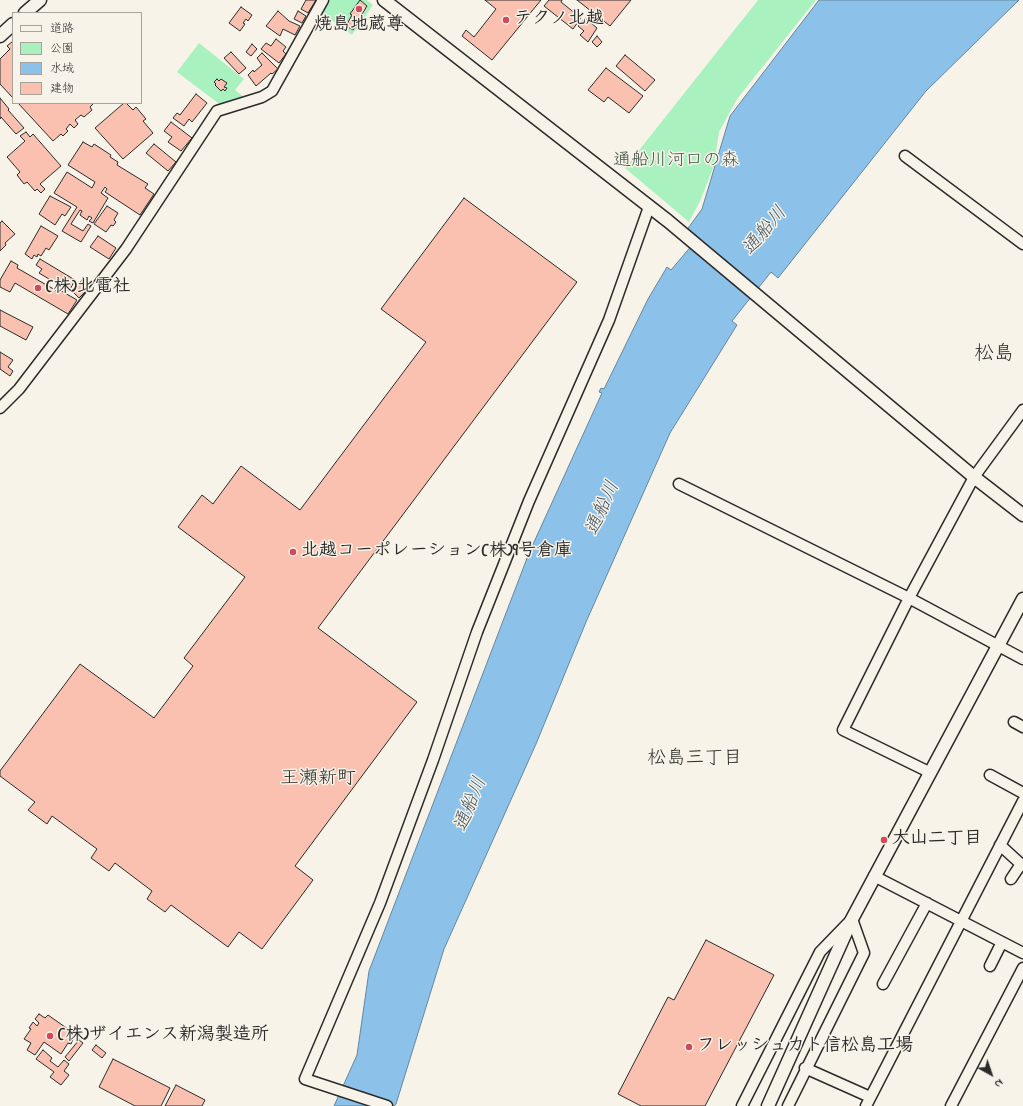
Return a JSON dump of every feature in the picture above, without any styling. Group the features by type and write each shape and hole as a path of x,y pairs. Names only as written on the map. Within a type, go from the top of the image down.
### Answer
{"street":[{"path":"26,12 40,0"},
{"path":"0,408 19,389 126,249 217,111 262,97 272,91 323,0"},
{"path":"384,0 668,221 974,477 1023,515"},
{"path":"0,36 12,25"},
{"path":"905,156 1023,244"},
{"path":"387,1106 305,1079 380,903 485,610 529,501 609,320 649,207"},
{"path":"929,772 844,730 909,598 974,477 1023,410"},
{"path":"679,484 909,598 1023,659"},
{"path":"768,1106 852,919 929,772 999,646 1023,599"},
{"path":"990,775 1023,793"},
{"path":"806,1068 868,1102 1000,845 1019,819 1023,801"},
{"path":"1000,845 1022,865 1012,879"},
{"path":"874,876 1002,942 1022,949"},
{"path":"883,984 927,903"},
{"path":"788,1106 864,954 852,919"},
{"path":"742,1106 820,952 852,919"},
{"path":"990,966 1002,942"},
{"path":"951,1106 1023,968"}],"green space":[{"path":"330,0 367,0 373,5 352,35 322,13"},
{"name":"通船川河口の森","path":"758,0 816,0 737,99 719,132 714,166 700,201 689,222 625,168"},
{"path":"199,43 244,79 235,90 245,98 222,106 177,72"}],"water":[{"name":"通船川","path":"819,0 1019,0 926,91 778,278 771,272 732,321 737,325 670,433 586,622 536,744 444,949 396,1104 394,1106 334,1106 357,1055 369,971 529,553 602,393 599,392 601,388 604,389 648,299 667,267 671,270 693,244 683,235 702,209 730,116"}],"building":[{"path":"306,0 316,0 308,13 301,9"},
{"path":"360,0 367,6 361,16 363,17 362,20 359,18 357,21 360,22 357,28 355,27 353,30 346,26 352,15 350,14"},
{"name":"テクノ北越","path":"485,0 541,0 492,60 462,36 466,30 474,37 496,9"},
{"path":"549,0 562,0 561,2 581,18 573,29 544,6"},
{"name":"テクノ北越","path":"577,0 631,0 610,26"},
{"path":"241,7 252,15 248,21 246,19 243,23 245,24 240,31 229,23"},
{"path":"278,11 289,21 300,26 295,35 283,29 280,36 266,26"},
{"path":"298,11 306,16 302,23 294,19"},
{"path":"585,18 597,28 588,42 580,35 584,31 578,26"},
{"path":"597,36 602,42 597,47 592,42"},
{"path":"276,39 286,47 283,51 286,54 279,63 261,49 266,43 271,46"},
{"path":"12,42 12,97 0,84 0,59 10,49 7,46"},
{"path":"252,44 257,49 251,56 246,52"},
{"path":"231,52 246,68 239,74 224,58"},
{"path":"262,53 278,69 256,86 248,75 262,65 257,58"},
{"path":"625,55 655,80 645,91 616,66"},
{"path":"606,68 643,96 629,113 608,97 604,102 588,90"},
{"path":"217,79 219,81 221,79 227,83 224,87 227,88 225,91 223,89 221,91 215,85 216,84 214,82"},
{"path":"196,94 207,103 192,122 189,119 184,126 173,118 177,113 180,115"},
{"path":"0,98 9,109 8,110 24,128 16,134 1,117 0,119"},
{"path":"19,104 93,104 90,107 92,110 84,117 81,115 75,120 78,124 74,128 70,124 66,129 68,131 63,136 61,134 53,141"},
{"path":"123,104 127,104 133,110 136,107 146,119 143,121 153,133 123,159 95,128"},
{"path":"171,122 192,138 181,151 168,142 172,137 164,131"},
{"path":"26,132 30,137 33,134 61,166 40,184 45,189 41,193 37,189 35,191 27,182 24,184 17,175 20,172 7,157 25,141 20,136"},
{"path":"83,142 92,147 94,144 111,155 110,157 118,162 117,165 148,184 145,188 154,194 140,215 105,192 107,189 105,187 101,193 108,198 93,223 89,221 92,218 89,216 87,220 80,215 82,211 80,210 71,224 83,231 88,224 91,226 81,242 62,231 77,207 54,193 67,172 92,188 95,182 68,165"},
{"path":"154,144 176,162 168,171 146,153"},
{"path":"50,196 71,207 65,216 62,214 55,225 39,214"},
{"name":"北越コーポレーション(株)9号倉庫","path":"464,198 577,282 318,628 417,702 295,866 313,880 262,949 239,932 228,947 171,905 165,912 147,899 152,891 115,863 109,871 91,858 97,849 52,816 47,824 28,810 35,802 0,776 0,771 80,664 154,718 193,666 184,658 245,577 178,527 202,495 213,504 241,466 300,510 426,342 381,309"},
{"path":"107,206 118,213 114,220 116,222 113,226 111,225 106,232 94,224"},
{"path":"2,221 15,234 5,243 6,245 0,251 0,223"},
{"path":"41,226 58,236 49,250 46,248 41,256 38,254 37,257 34,255 32,259 25,254"},
{"path":"98,236 116,248 109,259 90,247"},
{"path":"40,259 75,280 69,291 39,273 42,269 36,265"},
{"name":"(株)北電社","path":"11,261 18,265 17,268 57,291 58,289 77,300 68,314 15,283 10,292 0,287 0,280"},
{"path":"82,280 90,287 79,298 72,291"},
{"path":"0,310 33,327 26,340 0,326"},
{"path":"0,352 13,360 8,367 13,371 10,376 0,369"},
{"name":"フレッシュカト信松島工場","path":"706,940 774,975 705,1106 641,1106 618,1094 668,997 674,1000"},
{"name":"(株)ザイエンス新潟製造所","path":"39,1014 45,1018 48,1015 75,1034 71,1044 68,1043 61,1054 44,1042 35,1055 27,1050 31,1043 24,1039 31,1029 29,1028 33,1022 37,1026 39,1023 35,1019"},
{"path":"79,1040 83,1043 69,1061 65,1057"},
{"path":"96,1045 106,1053 102,1058 92,1050"},
{"path":"43,1050 52,1058 50,1061 58,1067 64,1060 69,1064 64,1071 69,1075 61,1085 50,1077 54,1072 36,1059"},
{"path":"113,1059 170,1088 161,1106 135,1106 99,1087"},
{"path":"176,1085 205,1100 202,1106 165,1106"}],"place":[{"name":"焼島地蔵尊","path":"359,9"},
{"name":"テクノ北越","path":"506,20"},
{"name":"(株)北電社","path":"38,288"},
{"name":"北越コーポレーション(株)9号倉庫","path":"293,552"},
{"name":"大山二丁目","path":"884,840"},
{"name":"(株)ザイエンス新潟製造所","path":"50,1036"},
{"name":"フレッシュカト信松島工場","path":"689,1047"}],"district":[{"name":"松島","path":"994,356"},
{"name":"松島三丁目","path":"695,760"},
{"name":"王瀬新町","path":"318,780"}]}
